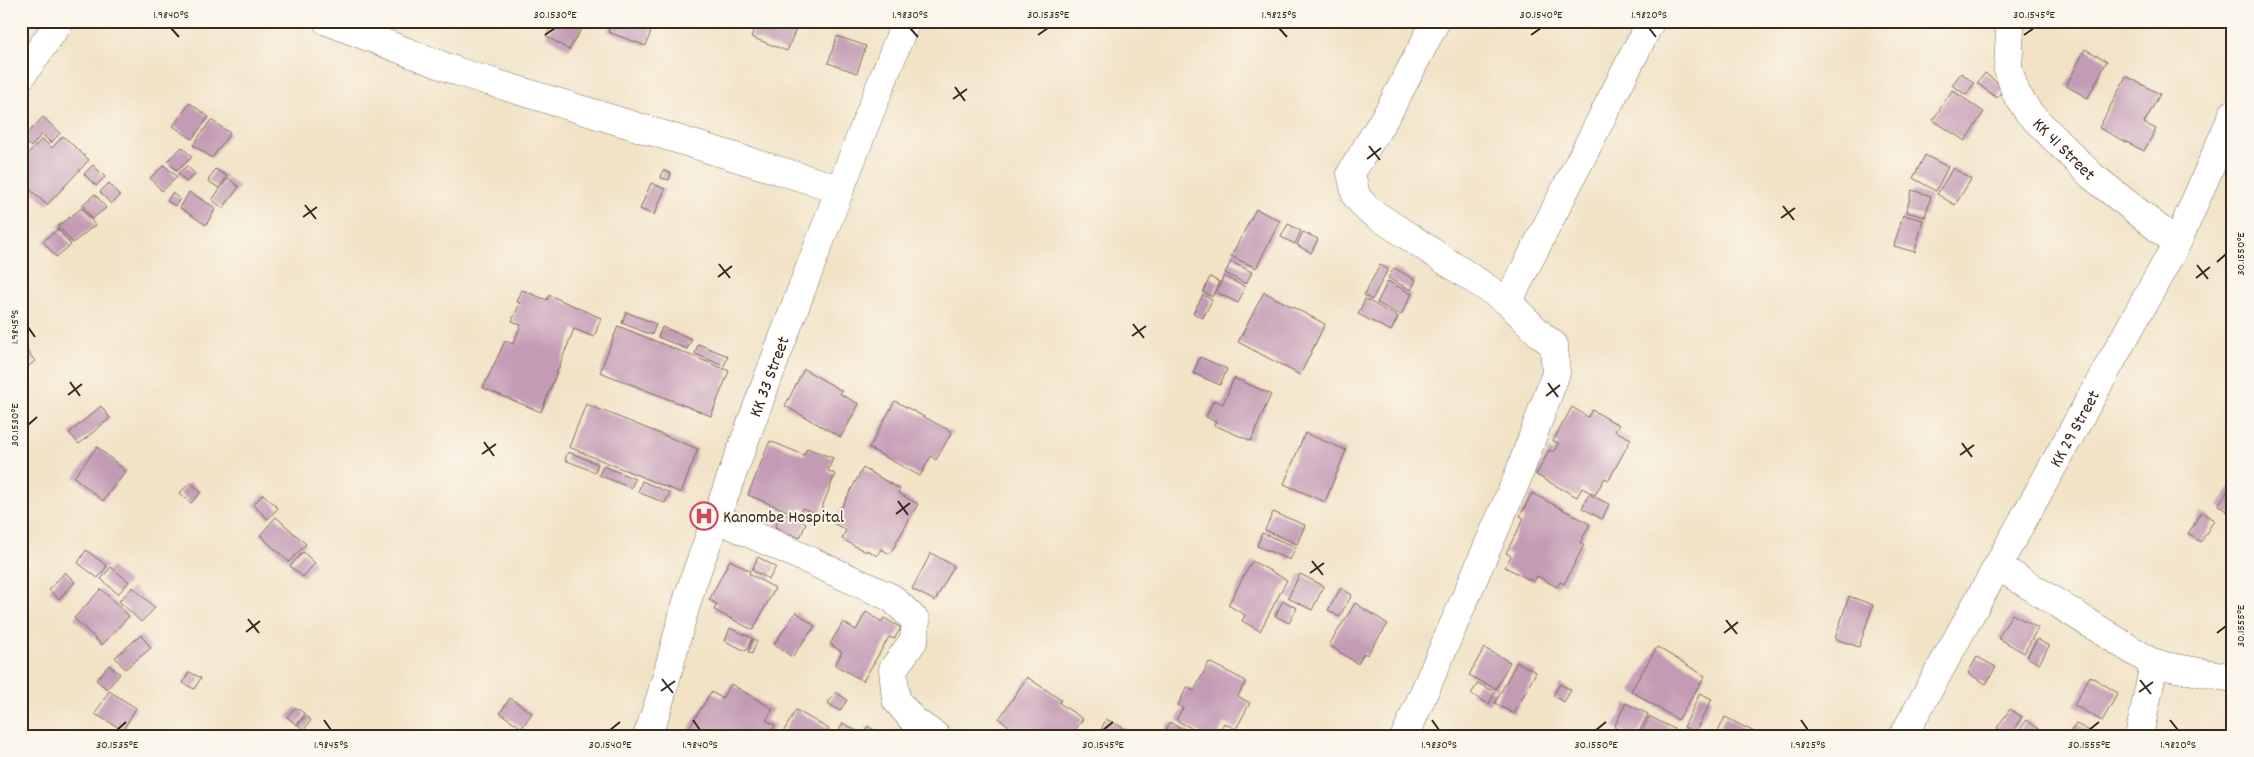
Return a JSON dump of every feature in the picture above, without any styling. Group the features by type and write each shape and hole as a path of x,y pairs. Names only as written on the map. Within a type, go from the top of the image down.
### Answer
{"street":[{"path":"21,77 60,21"},
{"path":"327,21 459,72 839,189"},
{"name":"KK 33 Street","path":"647,736 661,702 696,574 716,518 839,189 906,21"},
{"path":"1405,736 1513,488 1556,374 1554,345 1541,335 1508,302 1367,209 1356,196 1351,173 1390,109 1436,21"},
{"path":"1508,302 1651,21"},
{"name":"KK 41 Street","path":"2007,21 2010,30 2008,68 2016,93 2029,113 2092,176 2178,243"},
{"name":"KK 29 Street","path":"1903,736 2224,158 2233,114"},
{"path":"716,518 892,598 916,621 914,640 892,669 896,700 914,721 936,736"},
{"path":"1998,566 2154,664 2233,678"},
{"path":"2139,736 2154,664"}],"building":[{"path":"547,21 586,21 569,50 546,36 553,25"},
{"path":"612,21 654,21 646,46 608,32"},
{"path":"757,21 799,21 787,51 751,37"},
{"path":"837,36 866,46 857,73 828,63"},
{"path":"2085,49 2107,61 2088,98 2066,86"},
{"path":"1961,73 1974,83 1966,95 1952,85"},
{"path":"1985,73 2004,88 1997,98 1977,83"},
{"path":"2126,76 2160,94 2144,123 2156,129 2144,151 2099,128"},
{"path":"1952,90 1984,112 1965,141 1933,120"},
{"path":"190,103 209,117 192,139 173,126"},
{"path":"43,117 60,133 51,143 42,134 31,147 22,139"},
{"path":"211,120 230,133 212,158 193,145"},
{"path":"63,136 89,160 47,205 21,181 21,161 42,139 52,148"},
{"path":"182,147 192,157 177,171 167,161"},
{"path":"1925,155 1948,167 1936,191 1913,178"},
{"path":"93,165 105,177 96,186 84,174"},
{"path":"164,165 177,177 162,191 150,178"},
{"path":"187,166 195,174 186,182 178,173"},
{"path":"1953,168 1971,179 1955,205 1937,194"},
{"path":"215,169 227,176 219,188 208,181"},
{"path":"663,170 671,173 669,180 661,178"},
{"path":"228,178 239,187 223,208 212,200"},
{"path":"109,183 120,196 111,204 100,192"},
{"path":"651,183 665,189 654,215 640,209"},
{"path":"1912,190 1931,196 1925,217 1906,212"},
{"path":"189,192 216,208 206,225 180,208"},
{"path":"172,193 180,199 175,206 167,201"},
{"path":"95,194 106,208 92,219 82,205"},
{"path":"82,208 95,225 73,243 58,226"},
{"path":"1256,209 1280,221 1256,268 1231,256"},
{"path":"1903,215 1923,220 1915,252 1894,246"},
{"path":"1288,224 1301,231 1295,244 1281,237"},
{"path":"58,229 71,245 56,257 43,241"},
{"path":"1303,232 1318,239 1311,253 1297,245"},
{"path":"1231,262 1252,272 1246,284 1225,273"},
{"path":"1380,265 1388,269 1372,300 1364,295"},
{"path":"1394,268 1416,280 1411,290 1388,278"},
{"path":"1224,276 1245,287 1238,303 1216,292"},
{"path":"1210,277 1219,282 1212,297 1203,292"},
{"path":"1388,281 1412,294 1401,315 1377,303"},
{"path":"522,290 547,300 549,295 601,318 594,337 574,329 541,412 483,388 505,341 513,344 521,325 512,321 520,303 517,302"},
{"path":"1264,292 1325,324 1300,375 1238,342"},
{"path":"1203,295 1212,300 1203,318 1193,313"},
{"path":"1365,299 1398,317 1391,331 1358,314"},
{"path":"626,312 656,324 652,335 622,323"},
{"path":"618,326 729,371 711,416 600,372"},
{"path":"662,327 692,339 687,349 658,337"},
{"path":"21,343 35,361 21,372"},
{"path":"698,344 728,356 724,366 695,354"},
{"path":"1200,357 1227,369 1220,385 1193,373"},
{"path":"804,369 842,391 840,394 859,404 841,437 785,406"},
{"path":"1234,378 1271,394 1251,441 1214,425 1216,422 1206,417 1214,400 1223,404"},
{"path":"895,401 952,432 936,460 931,456 920,476 869,448"},
{"path":"586,404 698,449 681,493 569,447"},
{"path":"101,406 110,418 79,444 69,433"},
{"path":"1572,407 1588,417 1592,410 1619,425 1615,431 1631,439 1609,480 1605,478 1595,495 1582,488 1577,497 1536,475 1549,450 1554,452 1558,443 1553,441"},
{"path":"1305,433 1346,450 1325,502 1284,484"},
{"path":"770,441 804,455 807,448 833,458 828,471 835,474 819,515 802,508 799,516 748,495"},
{"path":"97,447 126,471 103,501 74,477"},
{"path":"568,452 598,464 595,472 565,460"},
{"path":"603,466 635,479 631,488 599,475"},
{"path":"863,468 900,489 898,493 918,504 890,554 881,549 877,556 842,539 846,530 833,523"},
{"path":"642,481 670,493 665,503 638,492"},
{"path":"190,482 201,492 191,503 180,493"},
{"path":"2233,484 2233,516 2218,505"},
{"path":"1532,493 1590,524 1580,543 1584,545 1564,584 1560,582 1557,587 1537,576 1534,582 1505,567 1511,556 1506,553 1524,518 1520,516"},
{"path":"263,494 278,508 268,519 253,505"},
{"path":"1589,494 1609,504 1602,519 1582,508"},
{"path":"1273,512 1305,525 1297,544 1265,530"},
{"path":"2201,512 2214,520 2201,542 2188,534"},
{"path":"781,513 806,523 800,538 775,527"},
{"path":"276,517 306,544 289,562 260,535"},
{"path":"1262,533 1296,547 1290,560 1257,546"},
{"path":"86,550 107,566 98,578 78,563"},
{"path":"303,552 315,563 303,577 290,566"},
{"path":"931,553 954,566 935,601 912,589"},
{"path":"758,557 776,567 769,579 752,570"},
{"path":"730,560 750,571 749,574 775,588 753,630 714,610 717,604 709,600"},
{"path":"1252,561 1287,580 1260,631 1242,621 1245,615 1228,605"},
{"path":"111,567 129,582 118,594 101,579"},
{"path":"65,572 75,582 59,599 49,590"},
{"path":"1300,574 1324,586 1312,610 1288,598"},
{"path":"133,587 155,608 141,622 119,601"},
{"path":"1341,588 1352,595 1339,617 1328,610"},
{"path":"101,589 129,616 102,645 74,618"},
{"path":"1849,596 1873,605 1859,647 1835,639"},
{"path":"1283,601 1297,608 1289,623 1275,616"},
{"path":"1355,603 1388,624 1367,655 1364,653 1358,664 1329,645"},
{"path":"796,612 815,626 792,657 774,644"},
{"path":"866,612 882,622 884,618 901,628 894,639 889,637 863,681 835,665 842,652 830,644 843,622 856,630"},
{"path":"2012,614 2038,628 2024,653 1998,638"},
{"path":"730,628 752,638 746,651 725,641"},
{"path":"141,635 151,648 125,669 115,657"},
{"path":"753,639 757,641 752,654 748,652"},
{"path":"2037,639 2049,646 2039,664 2027,657"},
{"path":"1657,647 1705,676 1678,720 1631,691"},
{"path":"1484,648 1510,662 1496,689 1469,675"},
{"path":"1977,657 1996,667 1986,684 1968,673"},
{"path":"1209,662 1246,681 1238,696 1250,703 1236,729 1224,723 1217,736 1206,736 1176,720 1183,708 1178,705 1187,687 1194,691"},
{"path":"1517,662 1536,672 1514,714 1495,703"},
{"path":"109,665 120,674 107,689 96,680"},
{"path":"189,672 201,678 194,689 183,683"},
{"path":"2090,676 2118,693 2102,721 2074,705"},
{"path":"1027,677 1061,700 1059,703 1083,719 1071,736 1002,734 1008,725 999,719"},
{"path":"1478,683 1495,692 1489,704 1471,694"},
{"path":"731,684 773,709 766,720 775,725 769,736 698,736 688,730 711,692 722,698"},
{"path":"1560,684 1571,690 1564,702 1553,696"},
{"path":"109,691 136,708 123,730 95,714"},
{"path":"836,692 847,700 840,711 828,703"},
{"path":"1700,693 1712,699 1695,732 1684,727"},
{"path":"510,698 532,713 522,728 500,713"},
{"path":"1626,703 1648,714 1637,736 1631,736 1614,727"},
{"path":"295,707 305,714 297,725 287,717"},
{"path":"2010,709 2022,717 2009,736 1997,728"},
{"path":"796,710 829,729 825,736 781,736"},
{"path":"306,716 311,720 304,730 298,725"},
{"path":"1649,716 1680,732 1678,736 1640,736"},
{"path":"1725,717 1762,736 1716,736"},
{"path":"1106,719 1128,730 1125,736 1098,736"},
{"path":"2027,720 2040,730 2036,736 2023,736 2018,732"},
{"path":"1169,722 1196,736 1163,736"},
{"path":"843,723 863,735 868,726 883,736 836,736"},
{"path":"2076,724 2094,733 2092,736 2075,736 2070,733"}],"place":[{"name":"Kanombe Hospital","path":"704,516"}]}
